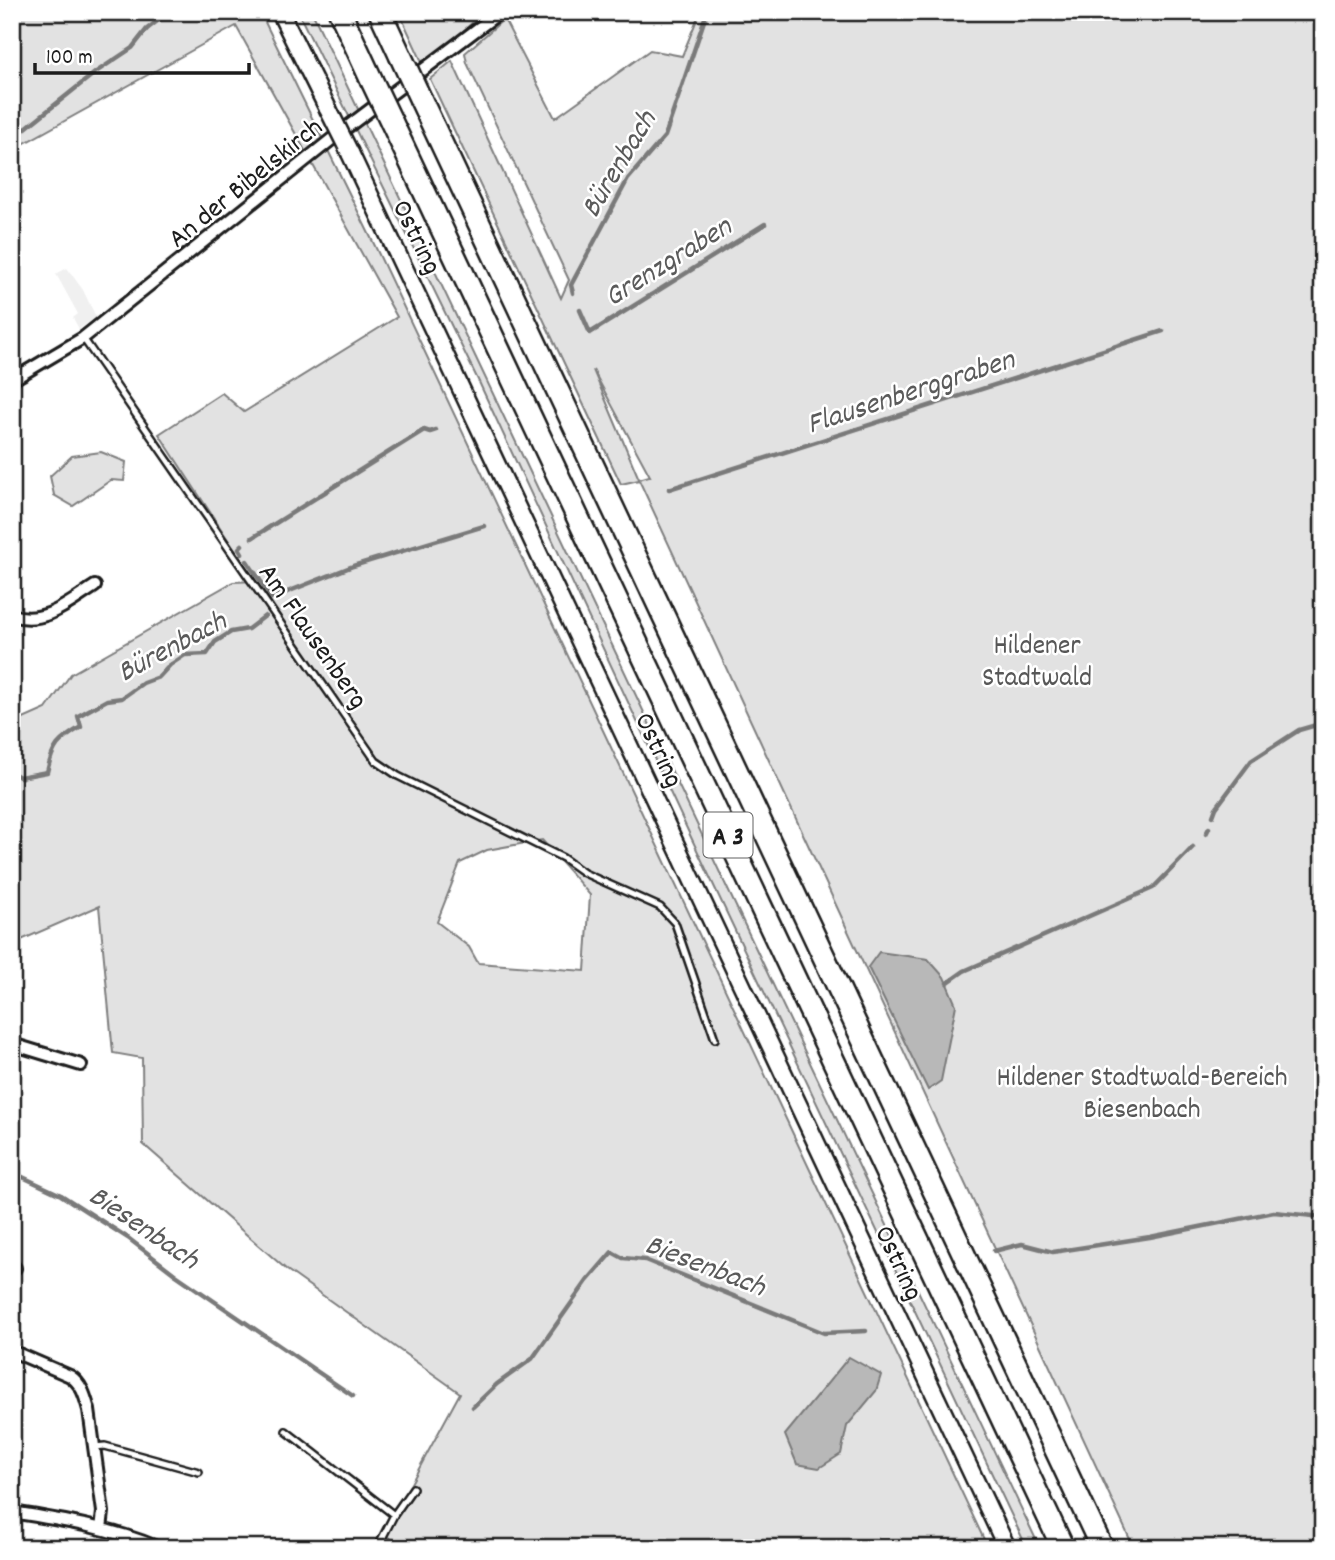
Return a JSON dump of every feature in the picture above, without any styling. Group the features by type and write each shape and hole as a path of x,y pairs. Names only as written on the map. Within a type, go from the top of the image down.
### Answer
{"highway":[{"name":"A 3","path":"340,12 1063,1548"},
{"name":"A 3","path":"380,12 1102,1548"}],"main road":[{"name":"Ostring","path":"280,12 350,153 1007,1548"}],"street":[{"name":"An der Bibelskirch","path":"12,380 83,338 331,139 500,12"},
{"path":"12,615 24,619 54,612 95,586"},
{"path":"12,1044 81,1065"},
{"path":"12,1351 78,1381 89,1410 103,1512 101,1529"},
{"path":"12,1512 135,1537 159,1548"}],"lane":[{"name":"Am Flausenberg","path":"83,338 376,761 398,776 563,858 584,873 660,906 675,923 715,1039"},
{"path":"286,1431 394,1515"},
{"path":"94,1447 105,1446 199,1472"},
{"path":"377,1548 394,1515 413,1488"}],"shaded area":[{"path":"67,268 83,290 96,317 79,329 73,318 78,314 56,274"},
{"path":"879,952 928,959 944,977 956,1005 941,1081 928,1090 868,967"},
{"path":"849,1357 881,1375 876,1391 847,1426 841,1454 819,1468 797,1464 785,1435"}],"green space":[{"path":"12,12 260,12 374,244 988,1548 411,1548 383,1535 460,1393 287,1270 143,1144 142,1058 113,1053 99,906 12,944 12,724 46,709 71,674 233,582 255,581 159,434 222,393 244,412 397,317 236,26 12,150","holes":["542,840 590,895 585,971 478,963 469,947 437,922 460,863 487,850"]},
{"path":"298,12 312,12 1040,1548 1027,1548 479,382"},
{"path":"399,12 484,12 423,64"},
{"name":"Hildener Stadtwald","path":"700,12 1323,12 1323,1548 1134,1548 639,480 621,484 430,79 452,61 561,298 569,280 467,63 465,53 504,19 555,118 650,50 682,56","holes":["593,370 650,476 639,479"]},
{"path":"101,452 126,462 124,481 111,480 73,506 54,495 50,476 72,456"}],"waterway":[{"path":"12,139 96,72 132,48 147,29 169,12"},
{"name":"Bürenbach","path":"573,293 571,285 628,179 665,136 707,12"},
{"name":"Grenzgraben","path":"580,310 590,333 765,224"},
{"name":"Flausenberggraben","path":"669,489 1163,331"},
{"name":"Bürenbach","path":"252,538 424,430 436,430"},
{"name":"Flausenberggraben","path":"247,561 272,598 353,566 484,526"},
{"name":"Bürenbach","path":"242,545 239,548 242,553"},
{"name":"Bürenbach","path":"12,773 20,777 47,772 58,745 81,727 78,716 107,700 122,698 143,683 159,677 185,655 207,654 215,642 231,632 248,629 265,616"},
{"path":"1213,816 1251,761 1299,730 1323,723"},
{"path":"1206,834 1209,828"},
{"path":"947,983 964,971 1153,888 1193,847"},
{"name":"Biesenbach","path":"12,1172 61,1195 128,1238 176,1275 353,1396"},
{"name":"Biesenbach","path":"994,1251 1022,1244 1053,1252 1150,1237 1274,1212 1323,1217"},
{"name":"Biesenbach","path":"473,1407 497,1384 532,1359 587,1281 612,1252 623,1258 645,1260 824,1333 866,1331"}],"park label":[{"name":"Hildener Stadtwald-Bereich Biesenbach","path":"1142,1091"}]}
